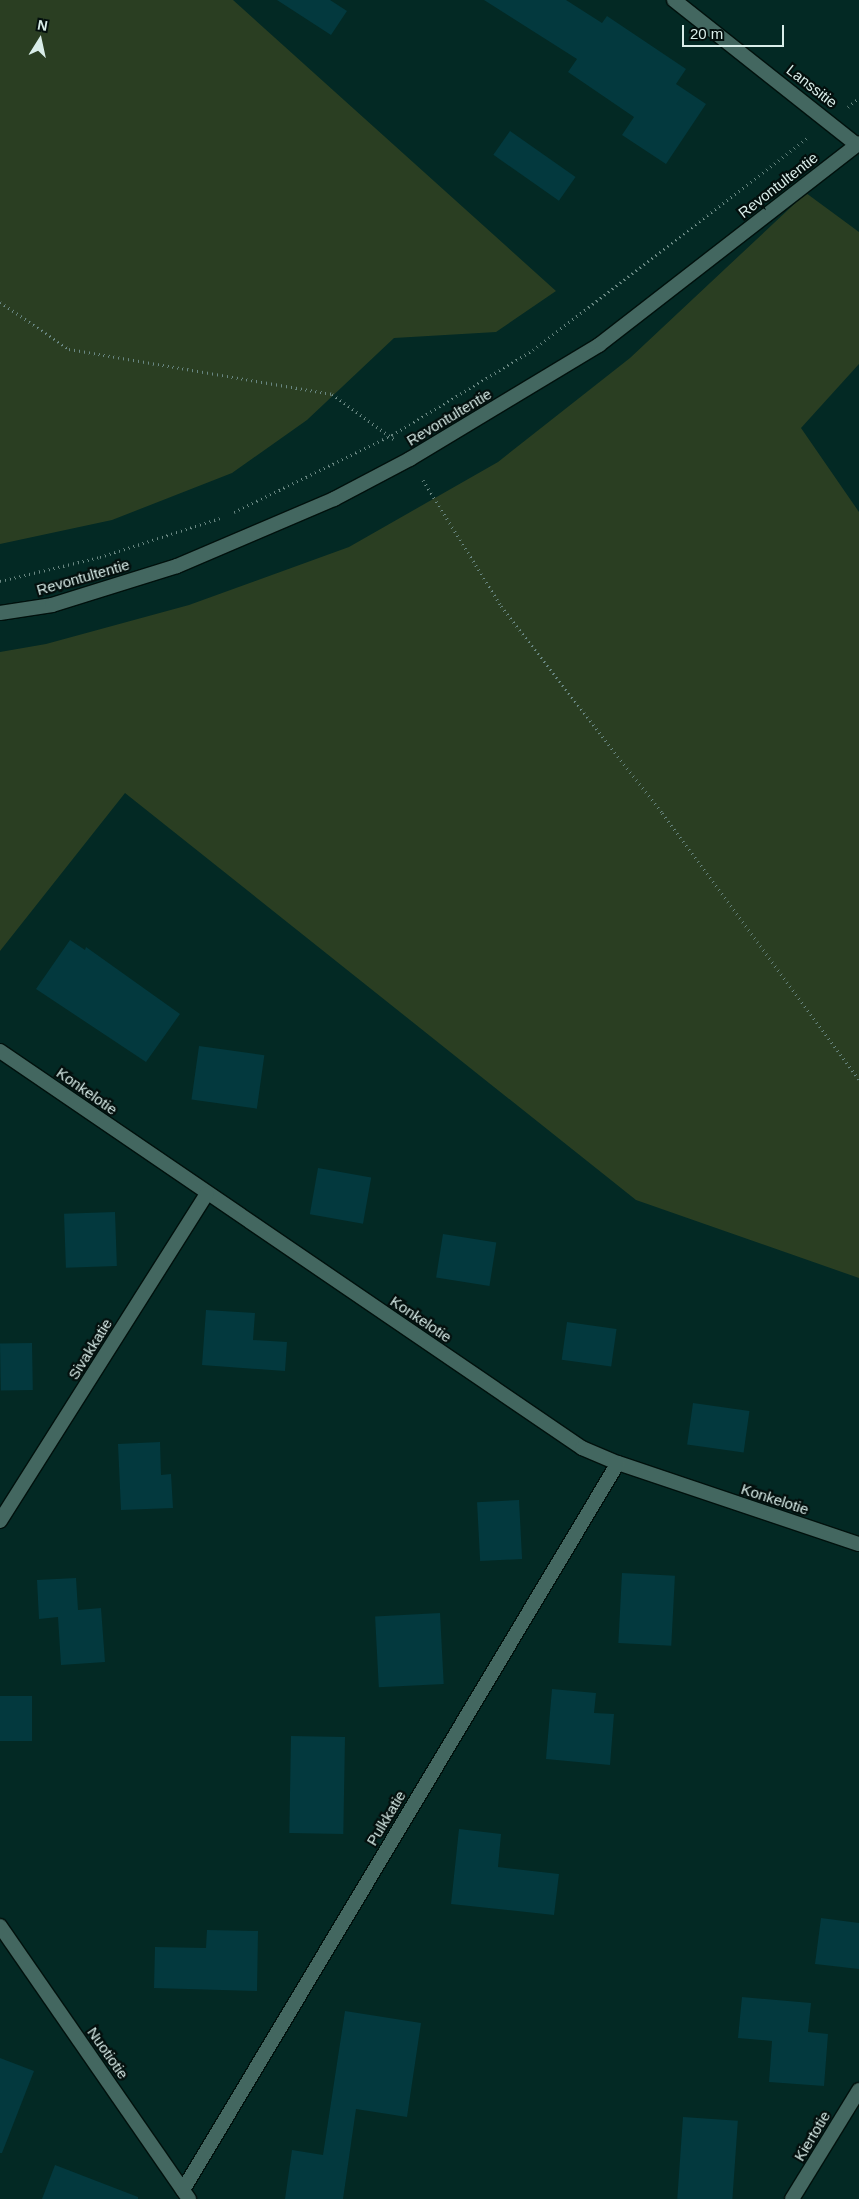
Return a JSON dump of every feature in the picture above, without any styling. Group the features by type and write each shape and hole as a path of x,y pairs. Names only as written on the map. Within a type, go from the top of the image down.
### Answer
{"street":[{"name":"Lanssitie","path":"674,0 831,120 858,144"},
{"name":"Revontultentie","path":"0,613 52,605 177,566 334,499 410,459 599,345 858,144"},
{"name":"Konkelotie","path":"0,1051 582,1448 618,1463 859,1544"},
{"name":"Sivakkatie","path":"0,1521 207,1194"},
{"name":"Pulkkatie","path":"186,2194 618,1463"},
{"name":"Nuotiotie","path":"0,1926 186,2194"},
{"name":"Kiertotie","path":"792,2199 859,2090"}],"path":[{"path":"0,581 100,557 224,517 392,435 533,350 859,98"},
{"path":"0,302 69,349 332,394 392,435 410,459 501,606 662,813 859,1079"}],"green space":[{"path":"0,0 233,0 556,291 496,332 394,338 307,420 232,473 112,520 0,544"},
{"path":"806,193 859,232 859,364 801,428 859,512 859,1278 636,1200 125,793 0,951 0,652 46,644 189,605 349,547 498,462 630,358"}],"building":[{"path":"277,0 330,0 347,11 331,35"},
{"path":"484,0 566,0 602,23 607,16 686,69 676,84 706,104 666,164 622,135 634,117 568,72 577,59"},
{"path":"510,131 576,177 559,201 493,155"},
{"path":"70,940 85,950 86,947 180,1014 146,1062 36,989"},
{"path":"199,1046 264,1055 257,1109 191,1099"},
{"path":"318,1168 371,1177 363,1224 310,1214"},
{"path":"115,1212 117,1266 66,1268 64,1214"},
{"path":"443,1234 496,1242 489,1286 436,1277"},
{"path":"206,1310 255,1313 253,1340 287,1342 285,1371 202,1365"},
{"path":"567,1322 617,1329 611,1367 562,1360"},
{"path":"32,1343 33,1390 1,1391 0,1344"},
{"path":"693,1403 749,1411 744,1453 687,1445"},
{"path":"160,1442 161,1475 171,1474 173,1508 121,1510 118,1444"},
{"path":"519,1500 522,1559 480,1561 477,1502"},
{"path":"622,1573 675,1576 671,1646 618,1643"},
{"path":"76,1578 78,1610 101,1608 105,1662 61,1665 58,1617 39,1619 37,1580"},
{"path":"440,1613 444,1684 379,1687 375,1616"},
{"path":"552,1689 596,1693 594,1713 614,1714 610,1765 546,1759"},
{"path":"0,1696 32,1696 32,1741 0,1741"},
{"path":"291,1736 345,1737 343,1834 289,1833"},
{"path":"459,1829 501,1834 498,1867 559,1874 554,1915 451,1904"},
{"path":"821,1918 859,1923 859,1969 815,1964"},
{"path":"207,1930 258,1931 257,1991 154,1988 155,1947 206,1948"},
{"path":"742,1997 811,2003 808,2032 828,2034 824,2086 769,2082 772,2041 738,2038"},
{"path":"345,2011 421,2023 407,2117 356,2109 343,2199 285,2199 292,2150 323,2155"},
{"path":"0,2058 34,2071 2,2153 0,2153"},
{"path":"683,2117 738,2121 732,2199 677,2199"},
{"path":"55,2165 138,2197 138,2199 42,2199"}]}
